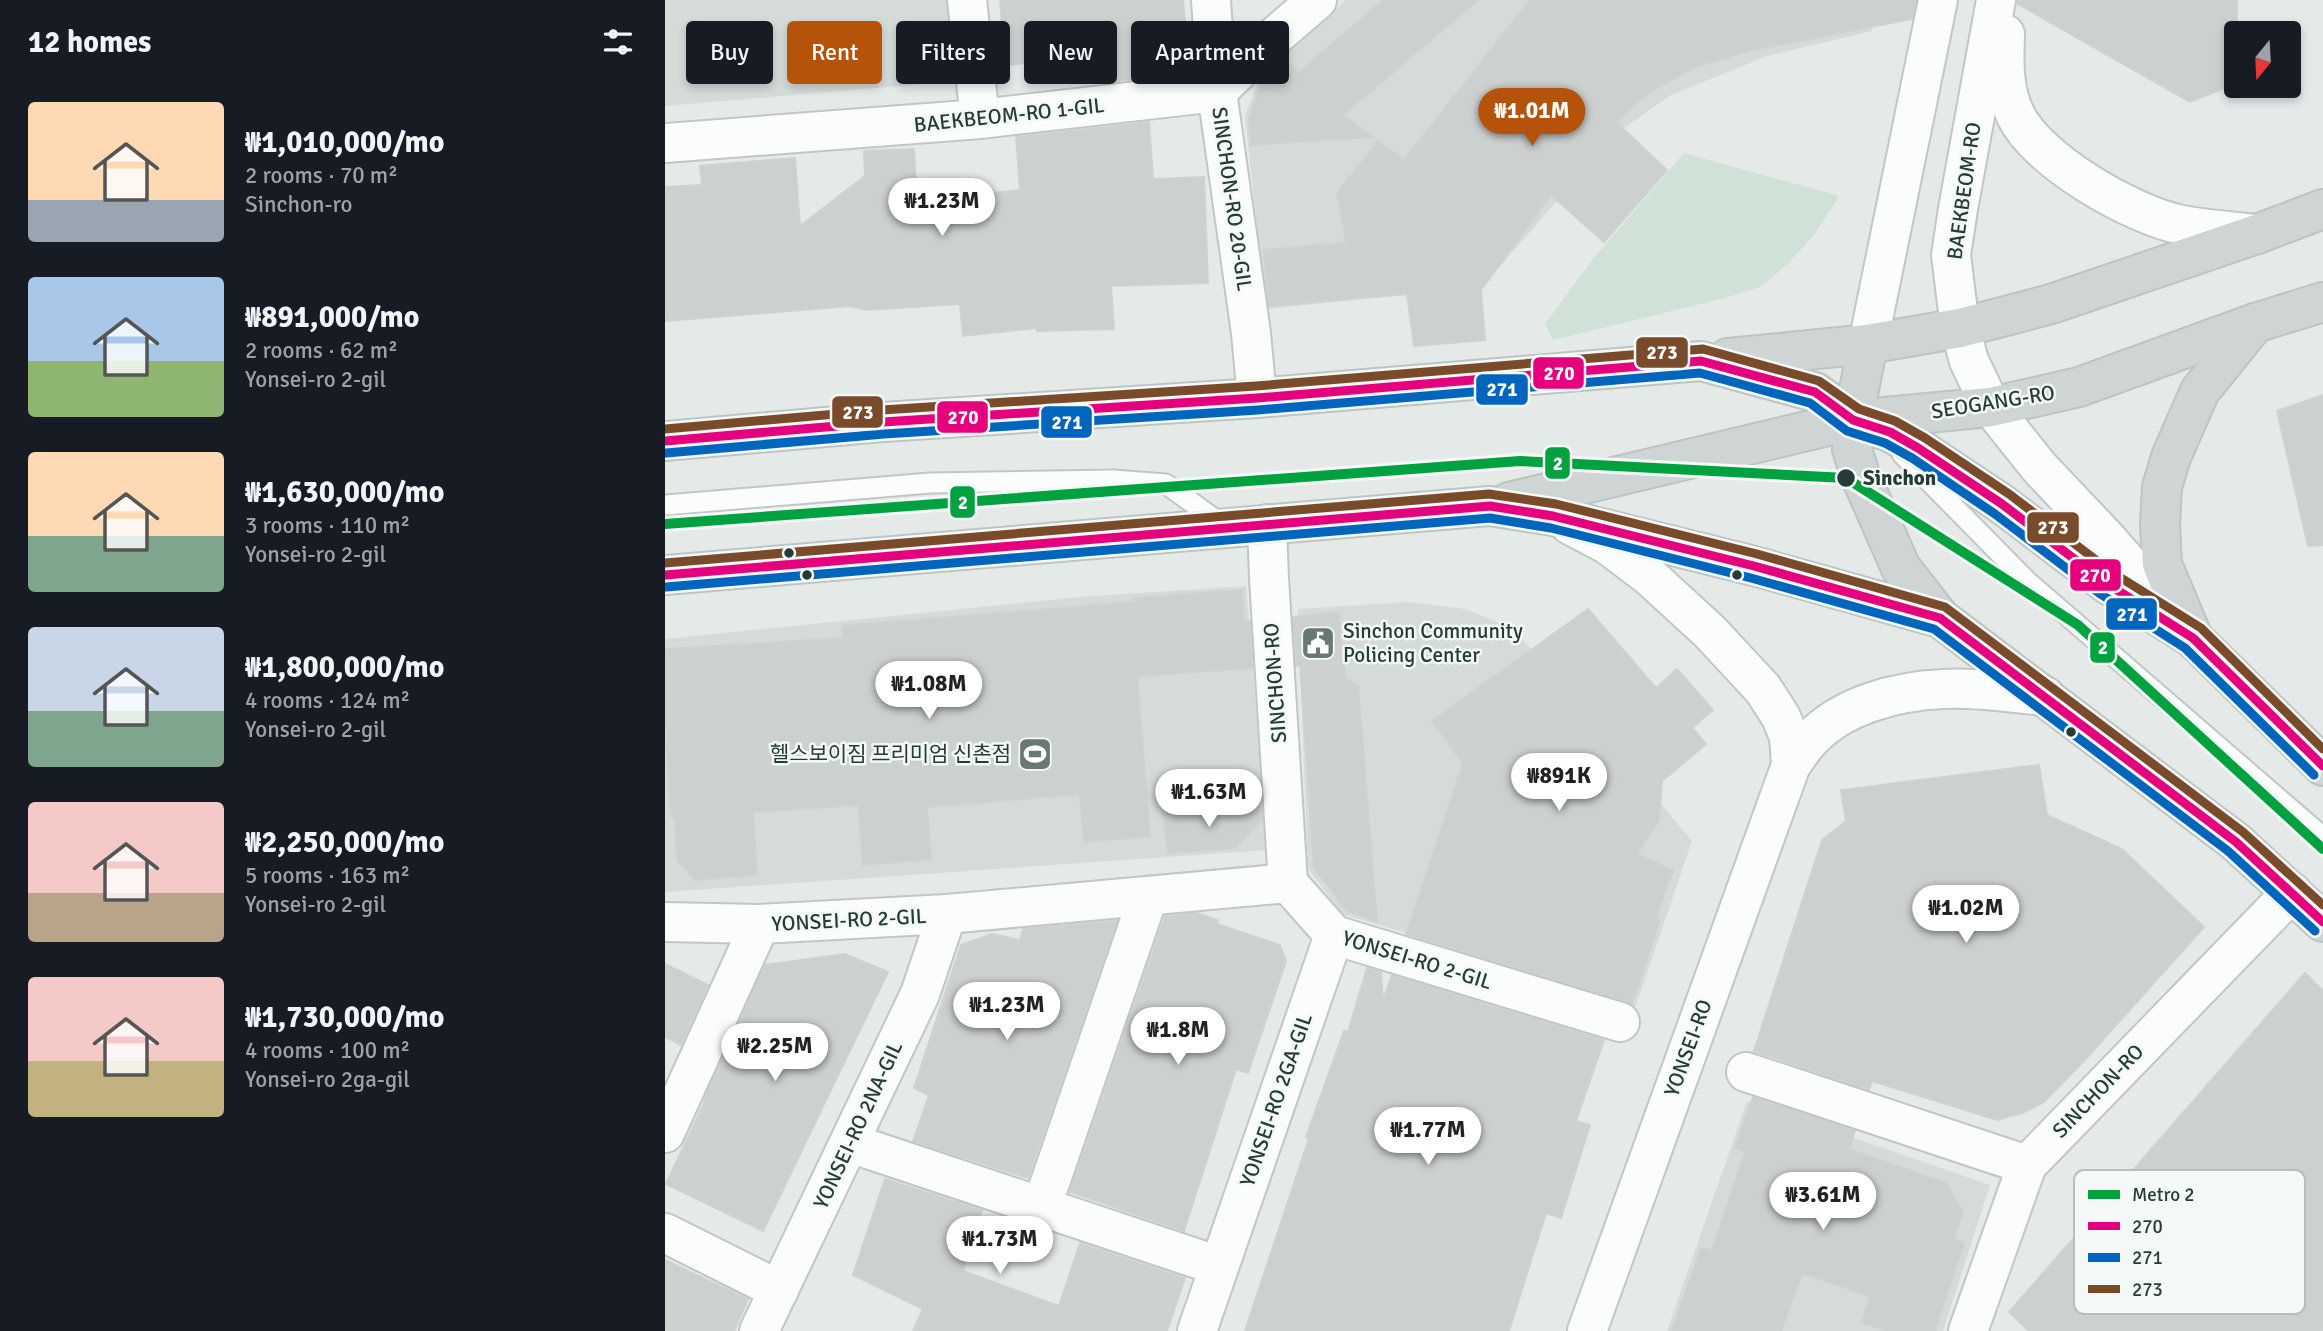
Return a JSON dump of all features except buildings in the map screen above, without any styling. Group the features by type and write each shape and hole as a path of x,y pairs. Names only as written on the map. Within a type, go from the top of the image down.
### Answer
{"main road":[{"path":"665,440 897,421 1257,398 1701,361 1868,344 1960,328 2050,304 2323,209"},
{"name":"SEOGANG-RO","path":"1490,506 1853,420 1991,407 2079,387 2255,323 2323,302"},
{"path":"2193,638 2162,564 2162,487 2171,457 2200,391 2255,323"},
{"path":"1868,344 1853,420 1852,449 1901,568 1940,618 2236,842 2323,922"},
{"path":"1701,361 1815,392 1853,420 1890,432 2002,505 2106,583 2193,638 2323,766"},
{"path":"665,575 1490,506 1553,516 1754,566 1940,618"}],"street":[{"path":"967,0 980,120"},
{"name":"SINCHON-RO 20-GIL","path":"1211,0 1217,92 1251,333 1257,398"},
{"path":"1217,92 1267,43 1317,0"},
{"path":"1868,344 1938,0"},
{"name":"BAEKBEOM-RO","path":"1996,0 1951,255 1960,328 1969,361 1991,407 2039,467 2108,540 2193,638"},
{"path":"2006,0 2003,72 2015,114 2034,139 2058,162 2098,190 2145,212 2181,225 2257,234"},
{"name":"BAEKBEOM-RO 1-GIL","path":"665,143 980,120 1217,92"},
{"path":"1553,516 1608,545 1649,576 1710,632 1763,689 1781,717 1789,737 1791,765"},
{"name":"SINCHON-RO","path":"1267,524 1288,883"},
{"path":"1791,765 1811,739 1837,718 1867,704 1906,693 1944,688 2045,696"},
{"name":"YONSEI-RO","path":"1587,1331 1791,765"},
{"name":"YONSEI-RO 2-GIL","path":"665,922 760,924 947,914 1288,883 1334,935 1620,1022"},
{"name":"SINCHON-RO","path":"1968,1331 2027,1165 2292,892"},
{"path":"1042,1206 1148,897"},
{"name":"YONSEI-RO 2NA-GIL","path":"759,1331 920,994 947,914"},
{"name":"YONSEI-RO 2-GIL","path":"665,1133 760,924"},
{"name":"YONSEI-RO 2GA-GIL","path":"1197,1331 1334,935"},
{"path":"1746,1072 2027,1165"},
{"path":"850,1143 1219,1266"},
{"path":"665,1233 779,1290"}],"lane":[{"path":"1890,432 1900,452 2027,581 2323,837"},
{"path":"665,505 930,483 1113,481 1166,484 1227,528"}],"shaded area":[{"path":"665,0 955,0 957,21 896,21 896,84 923,84 665,106"},
{"path":"1346,0 1878,0 1872,31 1767,56 1671,95 1614,135 1482,287 1266,309 1245,116 1257,84 1289,84 1289,52"},
{"path":"1684,153 1839,196 1814,235 1787,265 1760,287 1553,340 1545,324 1593,259"},
{"path":"1246,586 1268,850 665,892 665,639 1080,597"},
{"path":"1408,602 1465,609 1514,629 1692,841 1635,1008 1342,914 1308,868 1298,609"},
{"path":"1747,1101 1990,1185 1943,1331 1667,1331"}],"metro line":[{"name":"2","path":"665,524 1520,461 1846,478 2078,625 2323,849"}],"transit line":[{"name":"273","path":"665,429 882,410 1256,386 1703,349 1819,381 1859,409 1895,421 1925,438 2009,494 2113,573 2201,628 2323,749"},
{"name":"270","path":"665,441 883,422 1257,398 1701,361 1815,392 1853,420 1890,432 1918,448 2002,504 2106,583 2193,638 2323,766"},
{"name":"271","path":"666,453 884,434 1258,410 1700,373 1810,403 1847,431 1885,443 1912,458 1995,514 2099,593 2185,648 2314,775"},
{"name":"273","path":"665,563 1489,494 1556,504 1757,554 1945,607 2243,832 2323,905"},
{"name":"270","path":"665,575 1490,506 1553,516 1754,566 1940,618 2236,842 2323,922"},
{"name":"271","path":"666,587 1490,518 1551,528 1751,578 1934,629 2228,851 2315,931"}],"place":[{"name":"Sinchon","path":"1846,478"},
{"name":"Sinchon Community Policing Center","path":"1318,643"},
{"name":"헬스보이짐 프리미엄 신촌점","path":"1035,754"}]}
